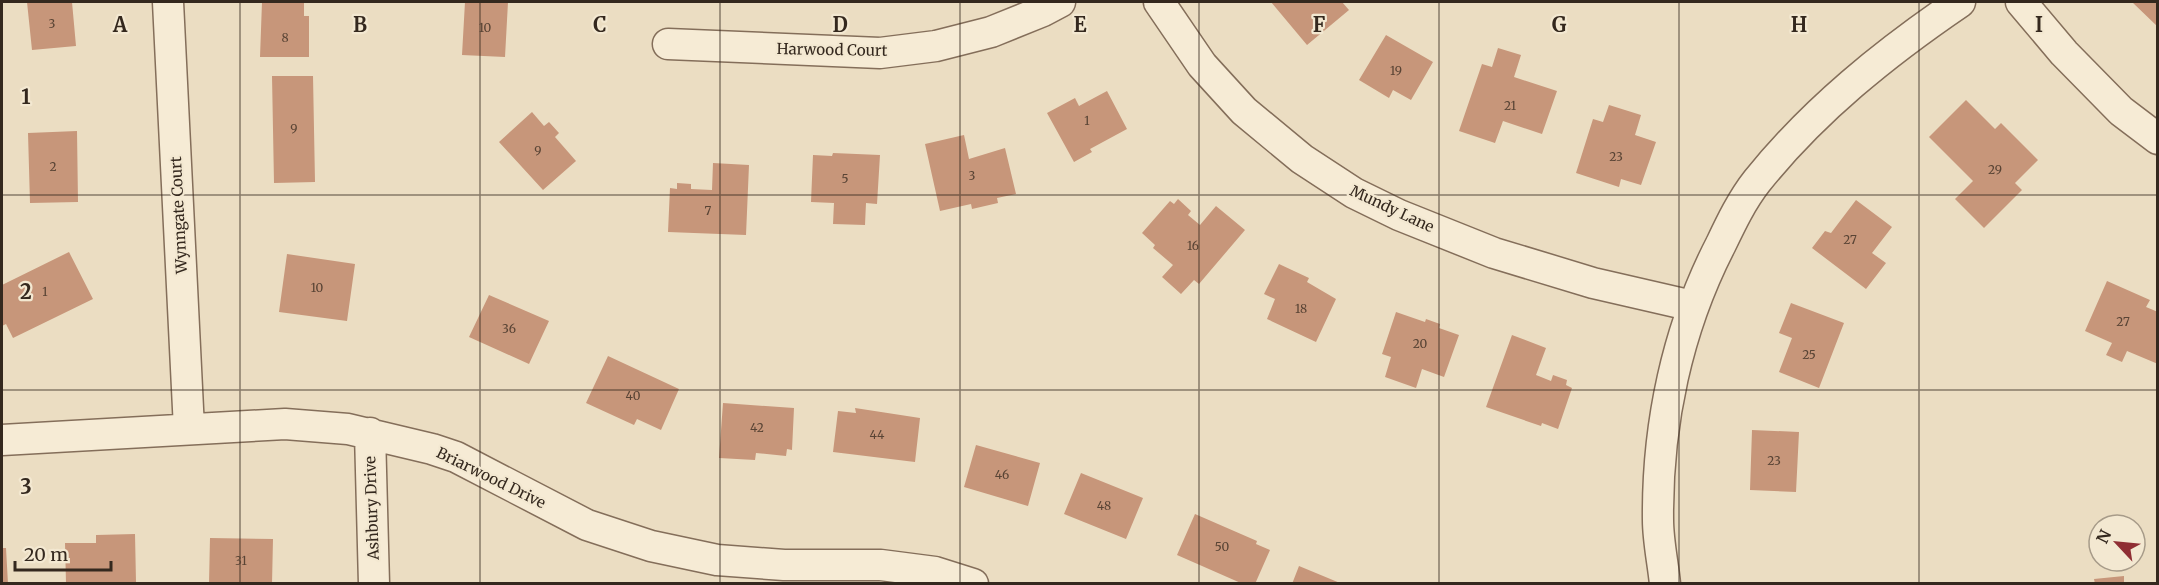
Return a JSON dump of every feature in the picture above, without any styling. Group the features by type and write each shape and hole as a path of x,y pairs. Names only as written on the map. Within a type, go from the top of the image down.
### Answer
{"street":[{"name":"Wynngate Court","path":"168,2 189,429"},
{"name":"Harwood Court","path":"668,44 891,51 936,46 991,32 1060,2"},
{"name":"Mundy Lane","path":"1159,2 1202,65 1244,111 1302,159 1354,193 1399,215 1494,253 1593,283 1693,306"},
{"path":"1665,584 1658,522 1660,456 1672,377 1693,306 1710,264 1756,183 1798,134 1857,78 1960,2"},
{"path":"2021,2 2064,53 2121,111 2157,139"},
{"name":"Briarwood Drive","path":"2,440 285,424 370,433 456,457 587,525 651,546 717,560 784,565 881,565 935,572 973,584"},
{"name":"Ashbury Drive","path":"370,433 374,584"}],"building":[{"path":"27,2 72,2 76,46 32,50"},
{"path":"262,2 304,2 304,16 309,16 309,57 260,57"},
{"path":"465,2 508,2 505,57 462,55"},
{"path":"1271,2 1342,2 1349,10 1307,45"},
{"path":"2132,2 2158,2 2158,27"},
{"path":"1386,35 1433,62 1411,100 1393,90 1389,98 1359,80"},
{"path":"1498,48 1521,55 1514,77 1557,91 1542,134 1503,121 1495,143 1459,131 1482,64 1492,67"},
{"path":"272,76 313,76 315,182 274,183"},
{"path":"1107,91 1127,129 1090,149 1092,152 1074,162 1047,113 1075,98 1079,106"},
{"path":"1966,100 1995,129 2001,123 2038,160 2015,183 2022,190 1984,228 1955,199 1973,181 1929,137"},
{"path":"1609,105 1641,115 1635,135 1656,142 1641,185 1621,179 1619,187 1576,173 1593,119 1603,122"},
{"path":"532,112 544,126 549,122 559,133 555,137 576,161 543,190 499,142"},
{"path":"77,131 78,202 30,203 28,133"},
{"path":"964,135 969,159 1005,148 1016,194 997,198 998,203 972,209 971,204 940,211 925,144"},
{"path":"833,153 880,155 877,204 866,203 865,225 833,224 834,203 811,202 813,155 832,156"},
{"path":"713,163 749,165 746,235 668,232 670,188 677,189 677,183 691,184 691,189 712,190"},
{"path":"1178,199 1191,211 1188,215 1200,225 1216,206 1245,230 1199,284 1194,280 1181,294 1162,277 1173,265 1153,248 1155,245 1142,233 1170,201 1174,204"},
{"path":"1856,200 1892,227 1872,253 1886,263 1866,289 1812,248 1825,231 1831,233"},
{"path":"69,252 93,299 13,338 6,324 2,326 2,285"},
{"path":"287,254 355,264 347,321 279,312"},
{"path":"1279,264 1309,278 1307,282 1336,299 1316,342 1267,319 1275,299 1264,294"},
{"path":"2107,281 2150,300 2146,307 2158,312 2158,364 2127,351 2122,362 2106,355 2112,343 2085,331"},
{"path":"489,295 549,321 529,364 469,337"},
{"path":"1791,303 1844,323 1819,388 1779,372 1792,338 1779,333"},
{"path":"1396,312 1425,322 1426,319 1440,324 1439,328 1459,335 1444,377 1422,369 1416,388 1385,377 1391,357 1382,354"},
{"path":"1512,335 1546,348 1536,375 1551,381 1553,375 1567,380 1566,385 1572,388 1558,429 1542,423 1541,426 1486,407"},
{"path":"608,356 679,389 661,430 637,419 634,425 586,403"},
{"path":"723,403 794,408 792,450 787,449 786,456 756,453 755,460 719,458"},
{"path":"855,408 920,418 915,462 833,452 838,411 856,413"},
{"path":"1752,430 1799,432 1796,492 1750,490"},
{"path":"976,445 1040,463 1028,506 964,487"},
{"path":"1081,473 1143,498 1126,539 1064,514"},
{"path":"1195,514 1257,541 1256,544 1270,550 1255,584 1243,584 1177,555"},
{"path":"135,534 136,582 66,583 65,543 96,543 96,535"},
{"path":"210,538 273,539 272,584 209,584"},
{"path":"2,548 6,548 8,584 2,584"},
{"path":"1299,566 1340,583 1340,584 1292,584"},
{"path":"2124,576 2124,584 2095,584 2094,579"}]}
